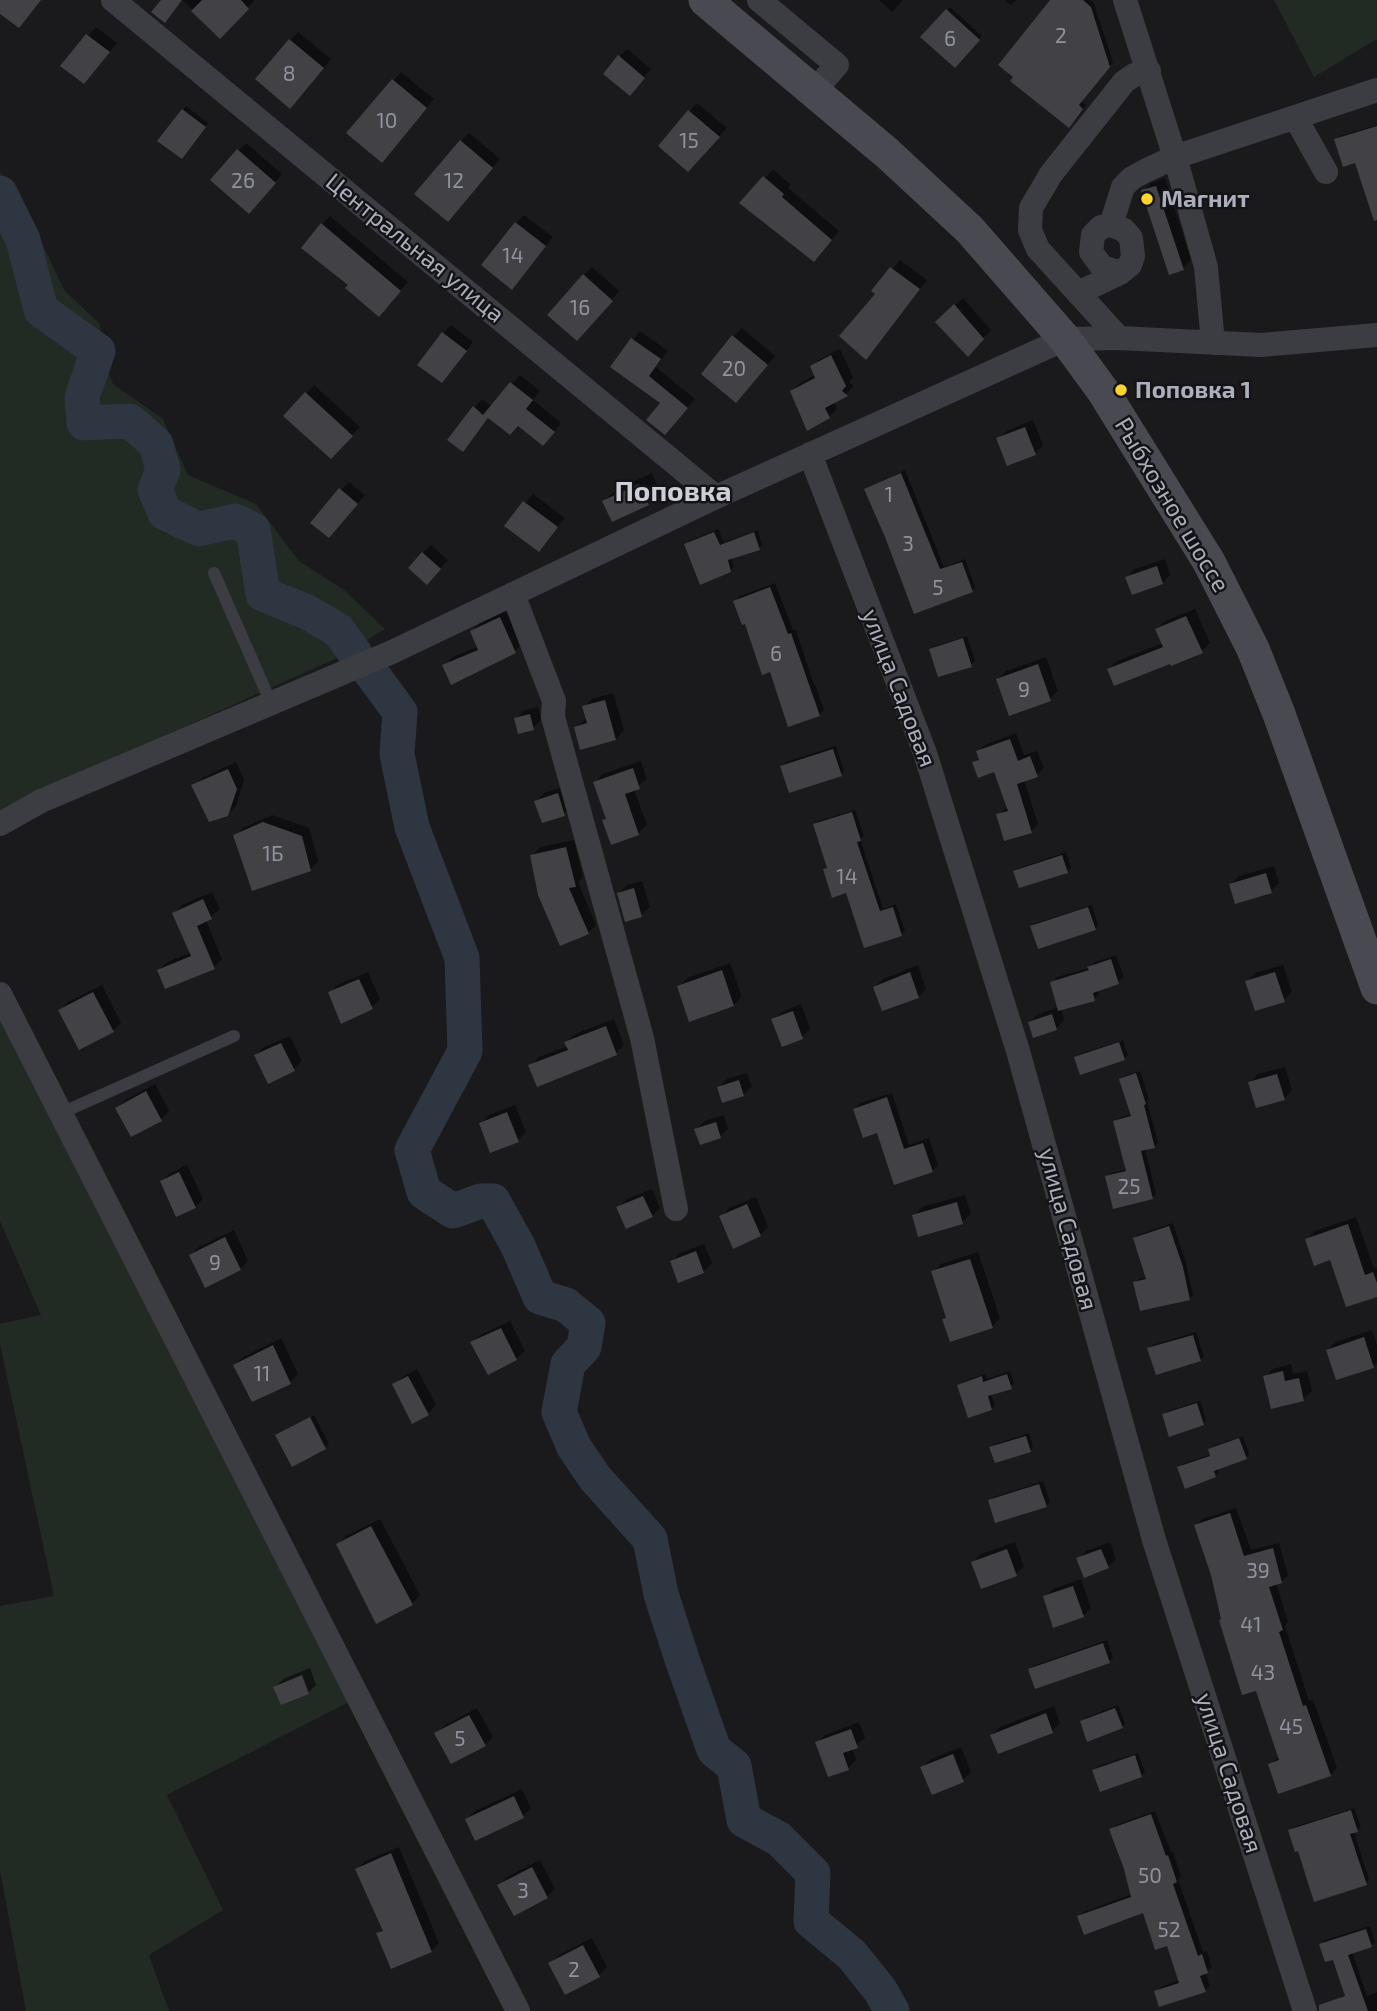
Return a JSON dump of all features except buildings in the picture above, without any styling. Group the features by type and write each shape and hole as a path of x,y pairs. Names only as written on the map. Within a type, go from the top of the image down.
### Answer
{"street":[{"name":"Центральная улица","path":"113,0 716,497"},
{"name":"Рыбхозное шоссе","path":"705,0 887,153 970,230 1066,339 1104,391 1209,562 1253,649 1377,988"},
{"path":"759,0 837,65 814,91"},
{"path":"1125,0 1149,71 1206,267 1213,343"},
{"path":"1119,338 1038,249 1030,230 1031,208 1051,174 1124,82 1134,75 1149,71"},
{"path":"1111,225 1123,187 1132,178 1175,157 1377,90"},
{"path":"1295,117 1326,172"},
{"path":"1078,293 1120,274 1130,265 1134,247 1131,237 1124,230 1111,225 1101,227 1093,234 1091,252 1102,267 1120,274"},
{"path":"0,824 41,801 392,652 716,497 1066,339 1119,338 1261,345 1377,335"},
{"name":"улица Садовая","path":"810,454 929,766 1018,1051 1154,1540 1305,2011"},
{"path":"513,594 554,701 553,717 642,1038 676,1209"},
{"path":"0,994 518,2011"}],"lane":[{"path":"214,573 271,703"},
{"path":"59,1114 234,1036"}],"shaded area":[{"path":"1274,0 1377,0 1377,39 1314,77"},
{"path":"0,172 19,194 64,290 100,324 104,360 113,384 163,419 188,475 256,504 299,561 344,590 385,629 337,658 0,810"},
{"path":"0,1012 349,1702 167,1795 223,1910 149,1955 169,2011 26,2011 0,1870 0,1606 54,1596 0,1344 0,1324 41,1315 0,1221"}],"waterway":[{"path":"0,193 23,240 41,310 98,351 82,397 84,423 130,421 156,444 163,470 155,490 165,513 199,529 235,521 253,530 263,594 307,612 338,630 354,652"},
{"path":"369,670 400,712 397,754 412,827 462,958 465,1051 412,1150 424,1192 453,1211 481,1201 493,1201 518,1246 540,1297 566,1305 588,1323 584,1347 568,1364 559,1412 574,1447 595,1478 650,1539 661,1594 682,1659 714,1750 734,1766 744,1820 779,1839 813,1873 811,1921 852,1955 880,1990 892,2011"}],"place":[{"name":"Магнит","path":"1147,199"},
{"name":"Поповка 1","path":"1121,390"}],"district":[{"name":"Поповка","path":"673,492"}]}
